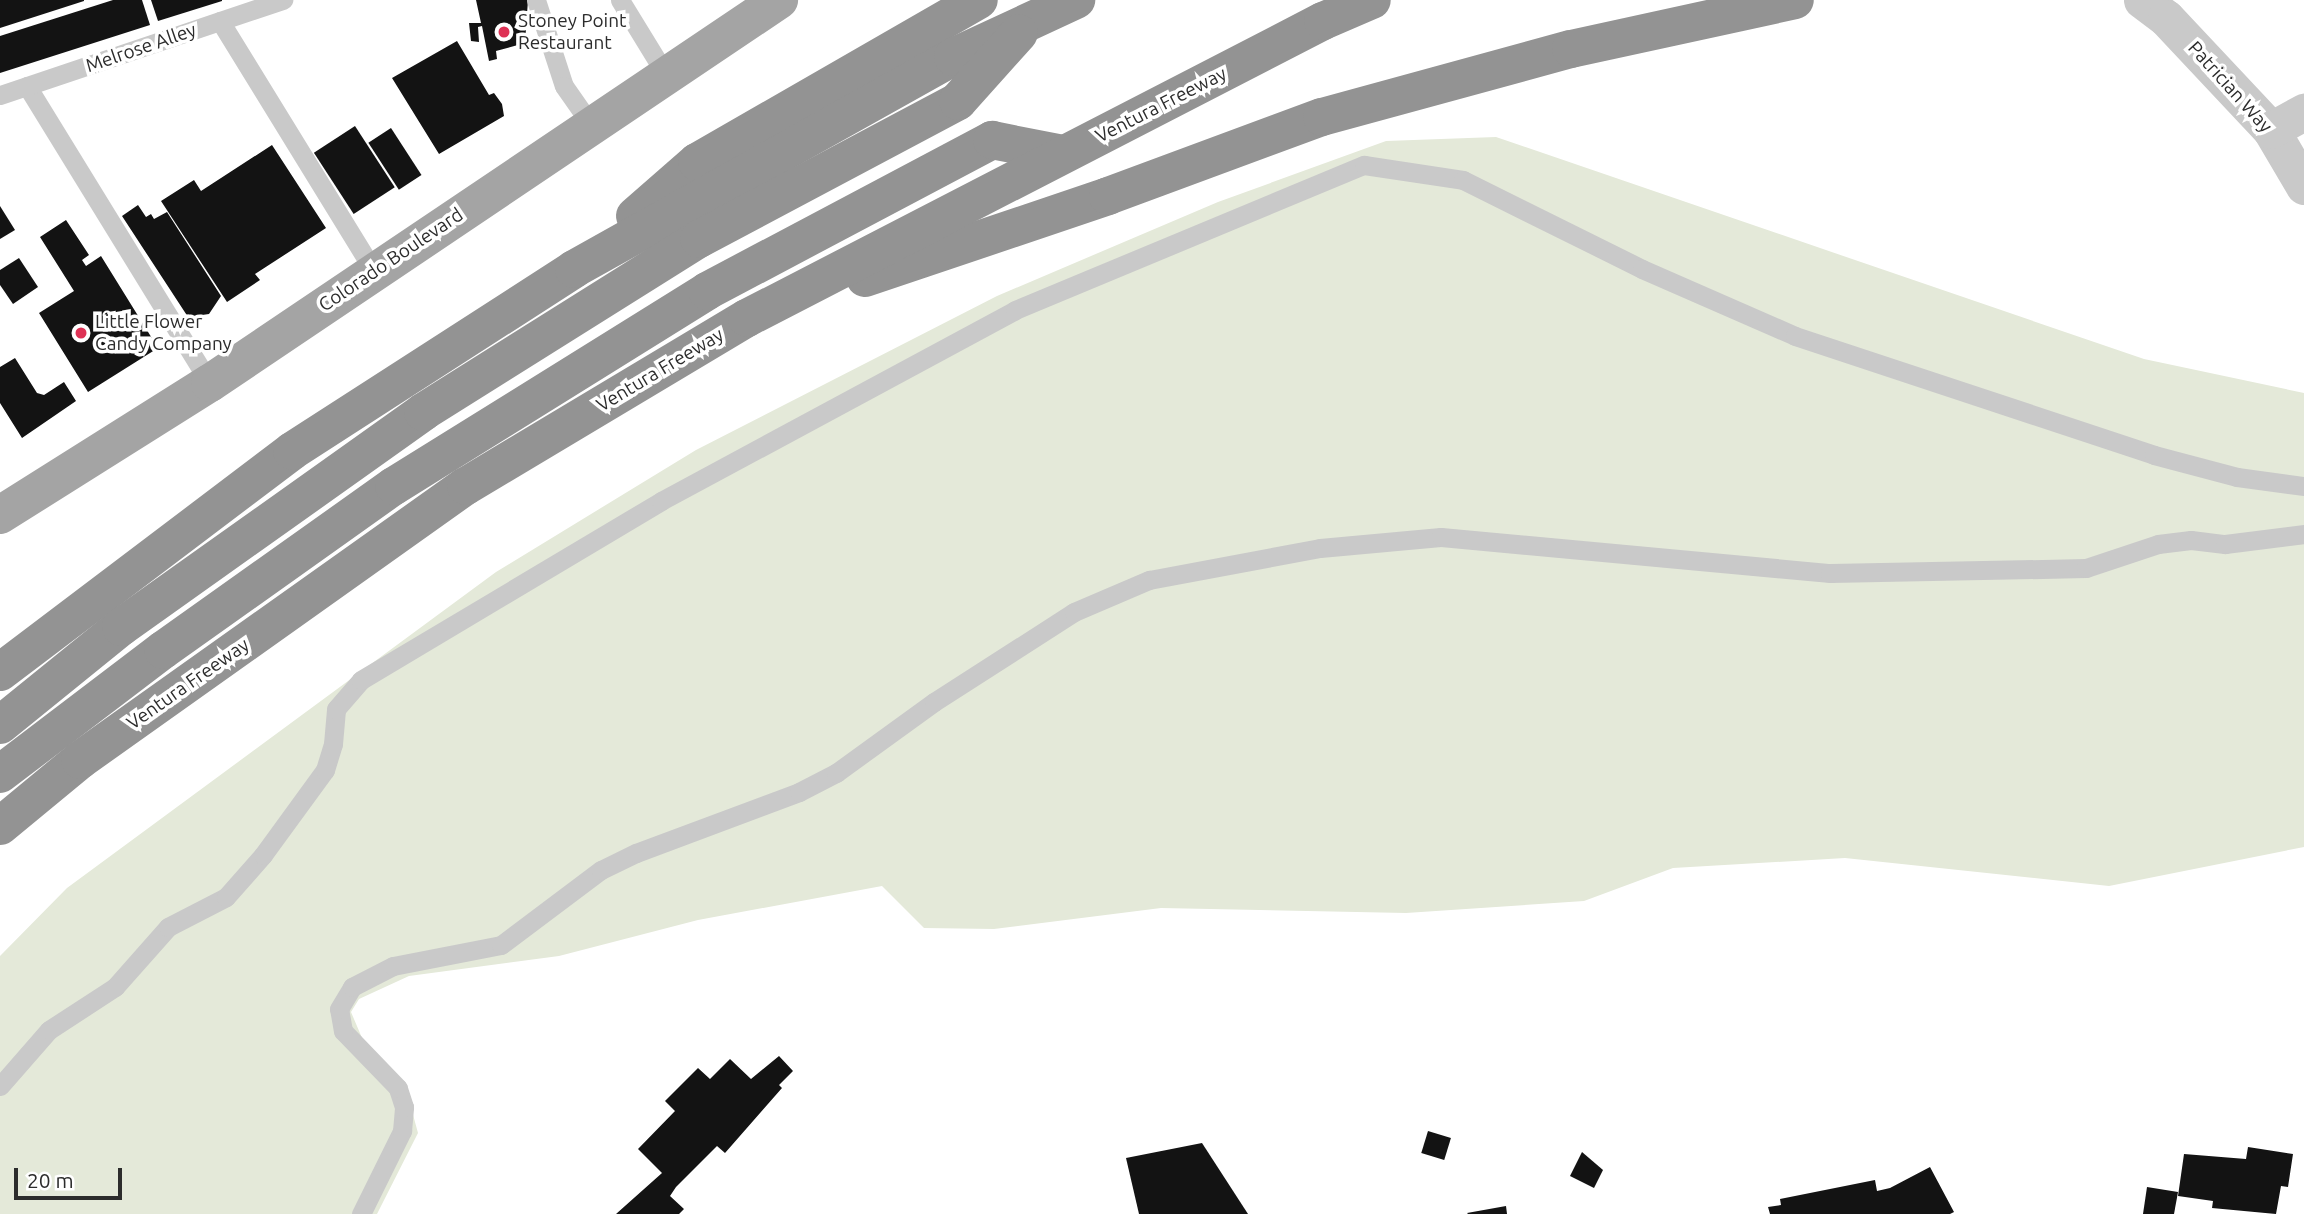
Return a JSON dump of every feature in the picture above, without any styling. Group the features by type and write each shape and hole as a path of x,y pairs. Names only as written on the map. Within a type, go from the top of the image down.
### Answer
{"highway":[{"path":"573,269 697,162 979,0"},
{"path":"0,672 292,451 573,269 953,57 1076,0"},
{"name":"Ventura Freeway","path":"0,826 80,760 466,486 747,318 1372,0"},
{"path":"747,318 1108,196 1322,117 1571,49 1795,0"},
{"path":"0,726 121,627 423,412 699,239 958,101 1030,21"},
{"path":"0,774 163,650 394,486 707,291 992,140 1063,155"}],"main road":[{"name":"Colorado Boulevard","path":"0,515 209,383 779,0"}],"street":[{"name":"Patrician Way","path":"2154,9 2271,130 2304,186"},
{"path":"2271,130 2304,112"}],"lane":[{"name":"Melrose Alley","path":"0,95 282,0"},
{"path":"536,0 564,86 592,126"},
{"path":"620,0 666,75"},
{"path":"220,22 374,271"},
{"path":"27,86 209,383"},
{"path":"0,1086 49,1030 115,987 168,927 226,897 254,866 325,770 334,744 336,709 361,680 662,501 1015,310 1364,165 1462,180 1642,268 1795,335 2154,455 2237,477 2304,486"},
{"path":"361,1214 402,1131 404,1107 398,1088 343,1031 339,1009 352,987 393,966 501,945 601,870 823,779 1074,612 1149,580 1320,548 1419,538 1495,539 1830,573 2086,568 2158,544 2191,540 2225,544 2304,534"}],"green space":[{"path":"1496,137 2144,359 2304,393 2304,847 2109,886 1845,858 1673,868 1584,901 1406,913 1161,908 994,929 924,928 882,886 698,920 559,956 409,976 359,999 351,1012 365,1045 406,1089 418,1133 377,1214 0,1214 0,956 67,888 496,572 696,450 997,296 1218,202 1386,141"}],"building":[{"path":"0,0 84,0 84,1 0,28"},
{"path":"113,0 142,0 150,25 0,73 0,36"},
{"path":"151,0 222,0 222,1 158,21"},
{"name":"Stoney Point Restaurant","path":"476,0 528,0 525,43 496,51 497,59 489,61 482,26 478,27 479,42 471,41 469,23 481,23"},
{"path":"457,41 489,95 494,93 502,104 504,116 439,154 392,78"},
{"path":"355,126 395,187 354,214 314,153"},
{"path":"391,128 421,175 399,190 368,143"},
{"path":"272,145 326,228 255,274 260,280 227,302 161,201 194,180 201,191"},
{"path":"138,205 146,217 151,214 154,219 167,212 221,296 209,314 188,317 122,216"},
{"path":"0,206 15,230 0,239"},
{"path":"66,220 89,255 82,260 86,266 101,256 158,348 88,392 39,313 74,291 40,237"},
{"path":"19,258 38,287 13,304 0,285 0,270"},
{"path":"15,358 37,393 44,395 64,382 76,401 22,438 0,403 0,367"},
{"path":"779,1056 793,1071 779,1085 782,1088 725,1153 717,1146 676,1187 670,1196 684,1209 679,1214 616,1214 662,1173 638,1149 675,1111 665,1101 698,1068 710,1079 730,1059 751,1079"},
{"path":"1428,1131 1451,1138 1444,1160 1421,1153"},
{"path":"1202,1143 1248,1214 1139,1214 1126,1158"},
{"path":"2248,1147 2293,1154 2288,1187 2281,1186 2276,1214 2212,1208 2213,1201 2178,1196 2184,1154 2246,1159"},
{"path":"1582,1152 1603,1170 1594,1188 1570,1176"},
{"path":"1930,1167 1954,1212 1950,1214 1770,1214 1768,1207 1781,1205 1780,1199 1875,1180 1877,1191 1890,1188"},
{"path":"2147,1187 2178,1192 2174,1214 2143,1214"},
{"path":"1506,1206 1507,1214 1467,1213"}],"place":[{"name":"Stoney Point Restaurant","path":"504,32"},
{"name":"Little Flower Candy Company","path":"81,333"}]}
